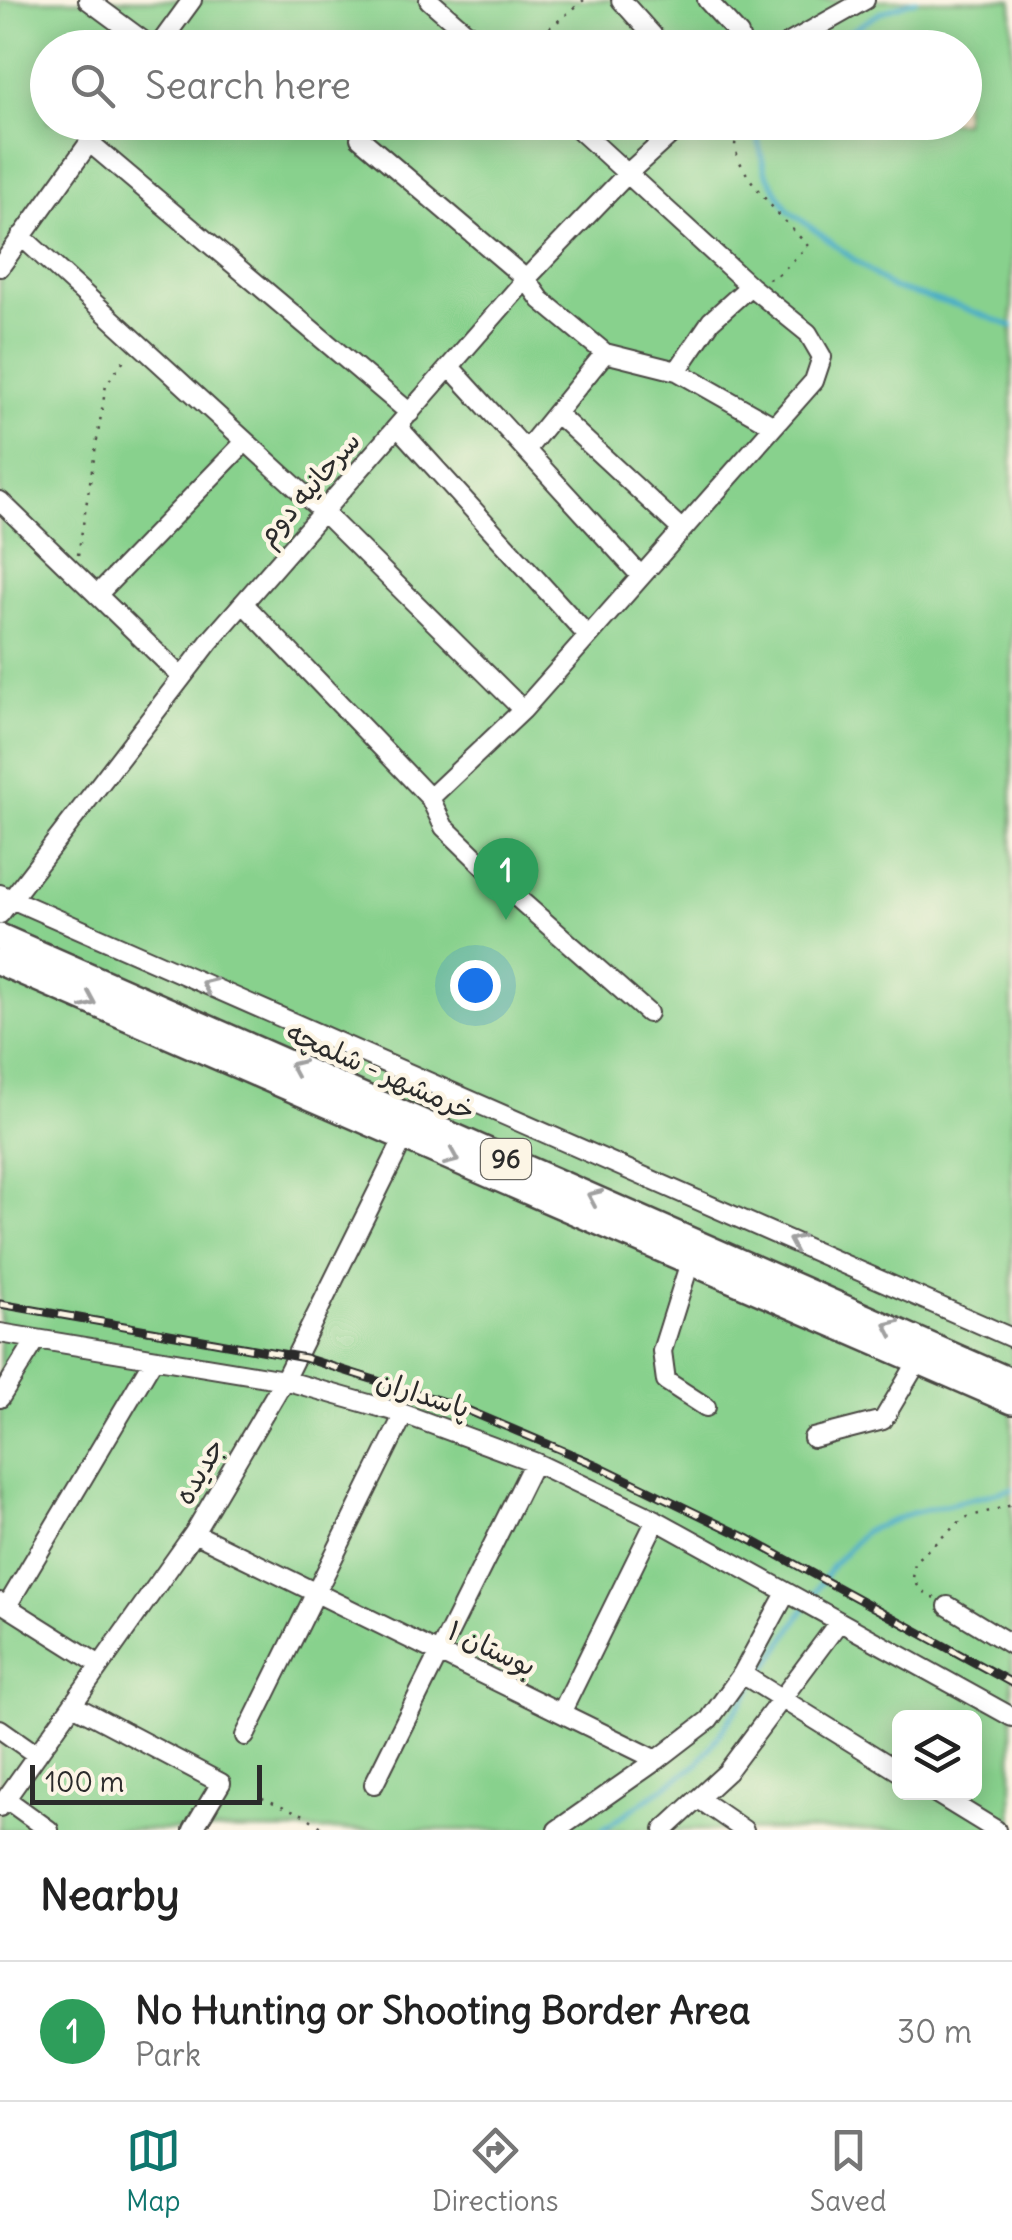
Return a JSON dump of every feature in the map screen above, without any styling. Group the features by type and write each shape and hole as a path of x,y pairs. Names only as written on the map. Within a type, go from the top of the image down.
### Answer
{"highway":[{"name":"خرمشهر - شلمچه","path":"0,937 690,1262 1012,1401"},
{"name":"خرمشهر - شلمچه","path":"0,962 409,1128 1012,1382"}],"street":[{"path":"88,0 130,30"},
{"path":"169,30 192,0"},
{"path":"429,0 463,30"},
{"path":"621,0 648,30"},
{"path":"707,0 734,30"},
{"path":"803,30 832,8 866,0"},
{"path":"362,140 526,279 541,300 605,353 677,371 774,426"},
{"path":"430,798 523,710 814,380 822,358 808,334 750,286 593,140"},
{"name":"سرحانیه دوم","path":"4,902 243,603 526,279 664,140"},
{"path":"0,266 90,142 404,420 587,635"},
{"path":"21,236 324,513 523,710"},
{"path":"677,371 712,321 750,286"},
{"path":"526,450 605,353"},
{"path":"450,367 640,575"},
{"path":"556,413 681,529"},
{"path":"98,596 245,442"},
{"path":"0,501 182,677"},
{"path":"243,603 430,798 444,827 648,1013"},
{"name":"96","path":"4,902 1012,1338"},
{"name":"جدیده","path":"3,1803 194,1533 284,1380 409,1128"},
{"path":"690,1262 662,1351 666,1382 706,1407"},
{"name":"پاسداران","path":"0,1333 284,1380 404,1414 534,1462 656,1520 1012,1716"},
{"path":"0,1398 36,1340"},
{"path":"100,1665 3,1604 154,1360"},
{"path":"813,1438 883,1420 918,1361"},
{"path":"245,1736 404,1414"},
{"path":"374,1784 534,1462"},
{"path":"562,1711 656,1520"},
{"name":"بوستان ۱","path":"194,1533 657,1760"},
{"path":"557,1830 709,1720 745,1676 792,1596"},
{"path":"948,1606 1012,1645"},
{"path":"664,1830 727,1772 774,1696 839,1622"},
{"path":"745,1676 892,1767"},
{"path":"73,1706 221,1783 193,1830"},
{"path":"0,1729 37,1756"},
{"path":"699,1799 744,1830"},
{"path":"947,1800 996,1830"},
{"path":"3,1803 49,1830"}],"path":[{"path":"547,30 584,0"},
{"path":"736,140 735,148 749,175 772,208 808,246 778,275 750,286"},
{"path":"73,572 81,546 106,386 136,343"},
{"path":"948,1606 921,1590 913,1579 914,1561 964,1518 1012,1505"},
{"path":"262,1798 304,1815 326,1830"}],"green space":[{"path":"0,0 1012,0 1012,1830 0,1830"}],"waterway":[{"path":"852,30 882,12 916,0"},
{"path":"758,140 765,171 788,210 892,288 1012,326"},
{"path":"760,1678 832,1566 865,1531 912,1513 1012,1489"},
{"path":"602,1830 698,1764 753,1687"}],"railway":[{"path":"0,1304 305,1358 460,1407 599,1466 747,1538 1012,1683"}],"place":[{"name":"No Hunting or Shooting Border Area","path":"506,920"}]}
